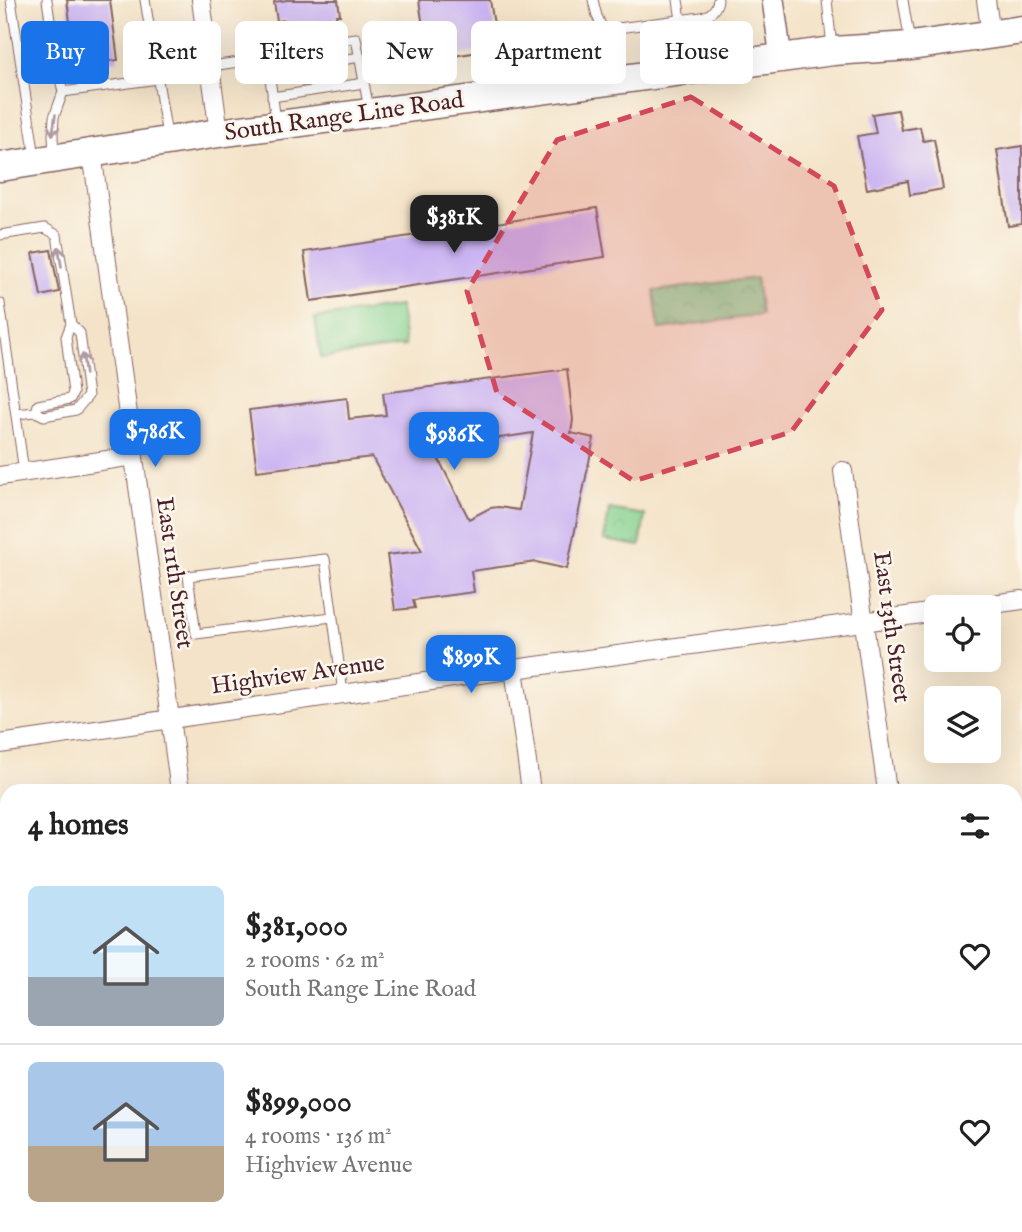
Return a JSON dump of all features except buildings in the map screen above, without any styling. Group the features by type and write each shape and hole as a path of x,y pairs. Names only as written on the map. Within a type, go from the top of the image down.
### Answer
{"main road":[{"name":"South Range Line Road","path":"626,79 832,51 911,46 1022,30"},
{"name":"South Range Line Road","path":"0,167 219,133 587,84"}],"street":[{"path":"201,0 204,21"},
{"path":"773,0 781,58"},
{"path":"986,0 991,35"},
{"path":"213,84 219,133"},
{"name":"East 11th Street","path":"92,153 179,784"},
{"path":"0,475 134,456"},
{"name":"East 13th Street","path":"843,471 886,784"},
{"path":"1001,603 1022,600"},
{"name":"Highview Avenue","path":"0,744 514,669 924,614"},
{"path":"514,669 530,784"}],"lane":[{"path":"11,0 45,161"},
{"path":"45,161 54,117 63,92 47,0"},
{"path":"145,0 148,21"},
{"path":"593,0 599,21"},
{"path":"678,0 681,20"},
{"path":"626,27 707,16 715,9 718,0"},
{"path":"827,0 832,51"},
{"path":"903,0 911,46"},
{"path":"348,39 356,38 362,70"},
{"path":"348,59 360,57"},
{"path":"272,97 362,83"},
{"path":"63,92 123,84"},
{"path":"159,84 168,141"},
{"path":"270,84 277,126"},
{"path":"364,84 370,113"},
{"path":"0,235 45,228 57,235 71,324 66,337 73,393 70,399 38,405 36,412"},
{"path":"0,303 24,472"},
{"path":"16,414 36,412 44,416 76,410 89,396 80,333 71,324"},
{"path":"332,617 196,634 188,576 325,559 343,694"}],"highlighted area":[{"path":"691,97 834,186 882,310 791,432 634,481 497,393 467,291 557,140"}],"green space":[{"path":"756,278 761,315 659,329 654,291"},
{"path":"400,306 405,346 321,358 315,318"},
{"path":"609,509 645,515 640,546 604,540"}]}
